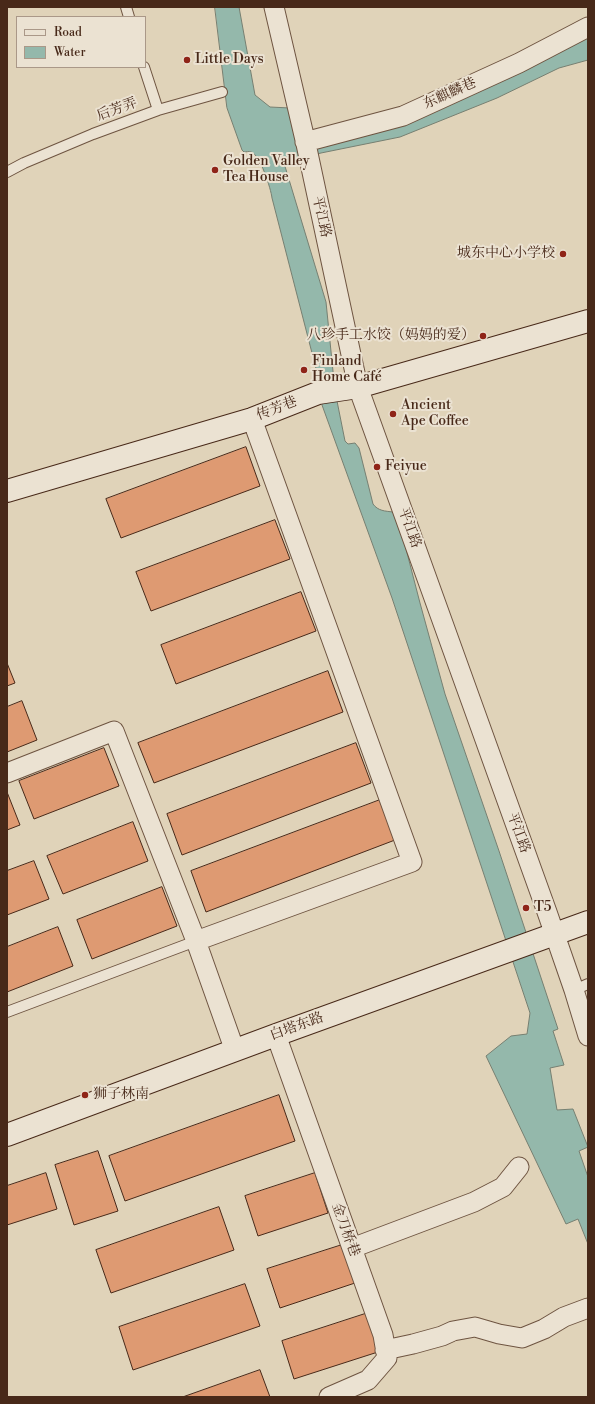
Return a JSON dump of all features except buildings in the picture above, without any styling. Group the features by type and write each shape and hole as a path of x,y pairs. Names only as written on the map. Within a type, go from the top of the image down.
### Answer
{"main road":[{"name":"传芳巷","path":"7,491 252,419 338,390 588,321"},
{"name":"白塔东路","path":"7,1136 276,1035 588,922"}],"street":[{"name":"平江路","path":"274,7 307,148 338,390 549,937 581,987 588,1036"},
{"name":"东麒麟巷","path":"307,148 402,116 519,63 588,27"},
{"path":"196,941 412,862 252,419"},
{"path":"7,773 114,731 196,941 235,1051"},
{"name":"金刀桥巷","path":"276,1035 383,1335 386,1350"},
{"path":"352,1248 474,1202 503,1187 519,1167"},
{"path":"329,1397 368,1380 387,1358 386,1350 442,1336 453,1331 475,1328 522,1338 544,1329 564,1317 588,1308"}],"lane":[{"path":"144,68 158,110"},
{"name":"后芳弄","path":"7,172 24,163 93,134 158,110 222,92"},
{"path":"7,1012 196,941"}],"water":[{"path":"215,7 239,7 255,95 270,107 290,108 299,147 588,34 588,60 559,68 497,98 400,137 321,153 284,163 326,302 335,391 345,441 348,444 355,443 359,448 373,504 384,511 393,512 399,522 445,694 558,1029 553,1031 564,1065 550,1068 557,1110 573,1109 588,1147 579,1151 588,1177 588,1244 578,1219 566,1224 486,1056 511,1036 527,1034 530,1013 392,598 322,405 320,384 267,180 258,159 254,154 244,152 242,150 227,108"}],"place":[{"name":"Little Days","path":"187,60"},
{"name":"Golden Valley Tea House","path":"215,170"},
{"name":"城东中心小学校","path":"563,254"},
{"name":"八珍手工水饺（妈妈的爱）","path":"483,336"},
{"name":"Finland Home Café","path":"304,370"},
{"name":"Ancient Ape Coffee","path":"393,414"},
{"name":"Feiyue","path":"377,467"},
{"name":"T5","path":"526,908"},
{"name":"狮子林南","path":"85,1095"}]}
